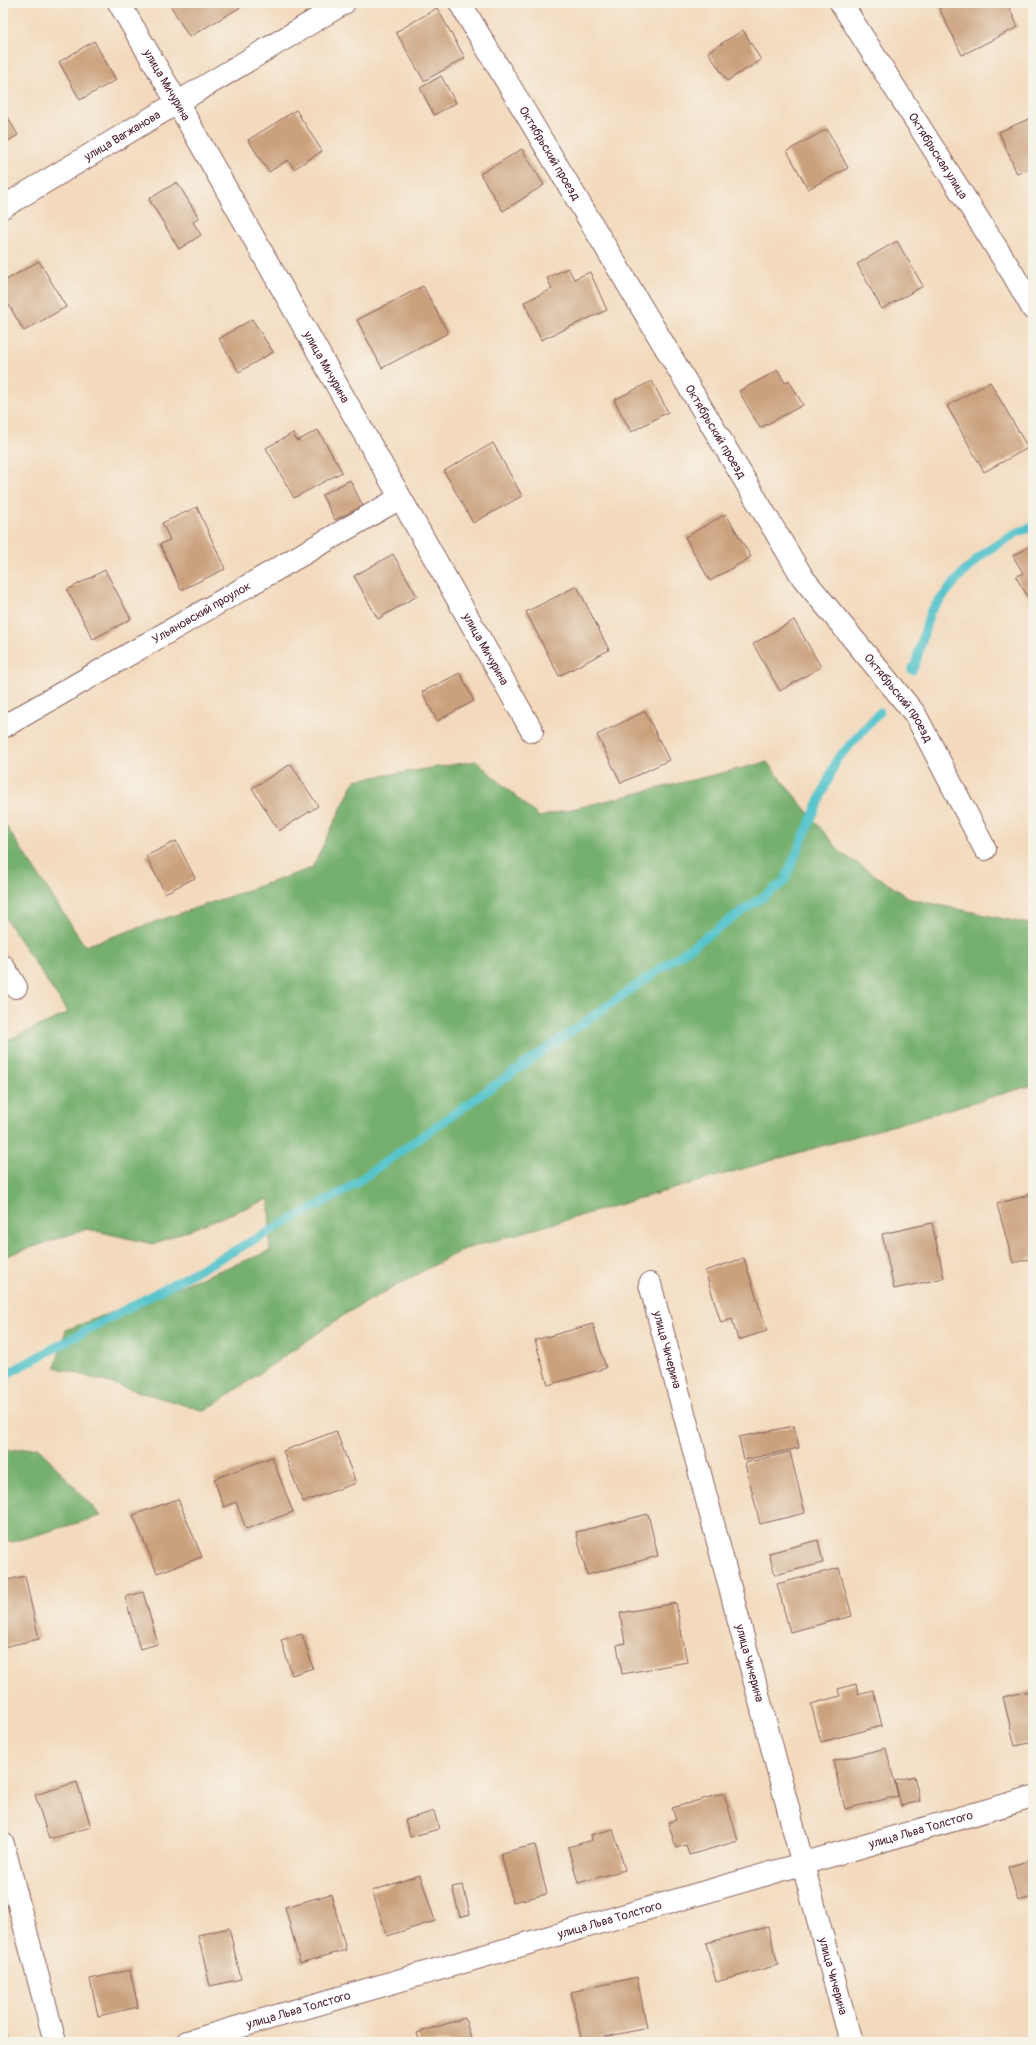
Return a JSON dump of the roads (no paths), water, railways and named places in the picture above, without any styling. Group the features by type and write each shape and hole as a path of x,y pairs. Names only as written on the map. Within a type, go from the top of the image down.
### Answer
{"street":[{"name":"улица Мичурина","path":"119,3 177,102 532,731"},
{"name":"улица Вагжанова","path":"3,207 344,3"},
{"name":"Октябрьский проезд","path":"460,3 803,578 915,714 984,849"},
{"name":"Октябрьская улица","path":"841,3 1033,309"},
{"name":"Ульяновский проулок","path":"3,727 400,498"},
{"path":"3,966 16,987"},
{"name":"улица Чичерина","path":"650,1284 851,2042"},
{"name":"улица Льва Толстого","path":"187,2042 803,1865 1033,1797"},
{"path":"3,1844 55,2042"}],"waterway":[{"path":"912,670 915,665 930,612 959,577 985,552 1018,532 1033,527"},
{"path":"3,1376 344,1191 784,882 837,759 880,712"}]}
